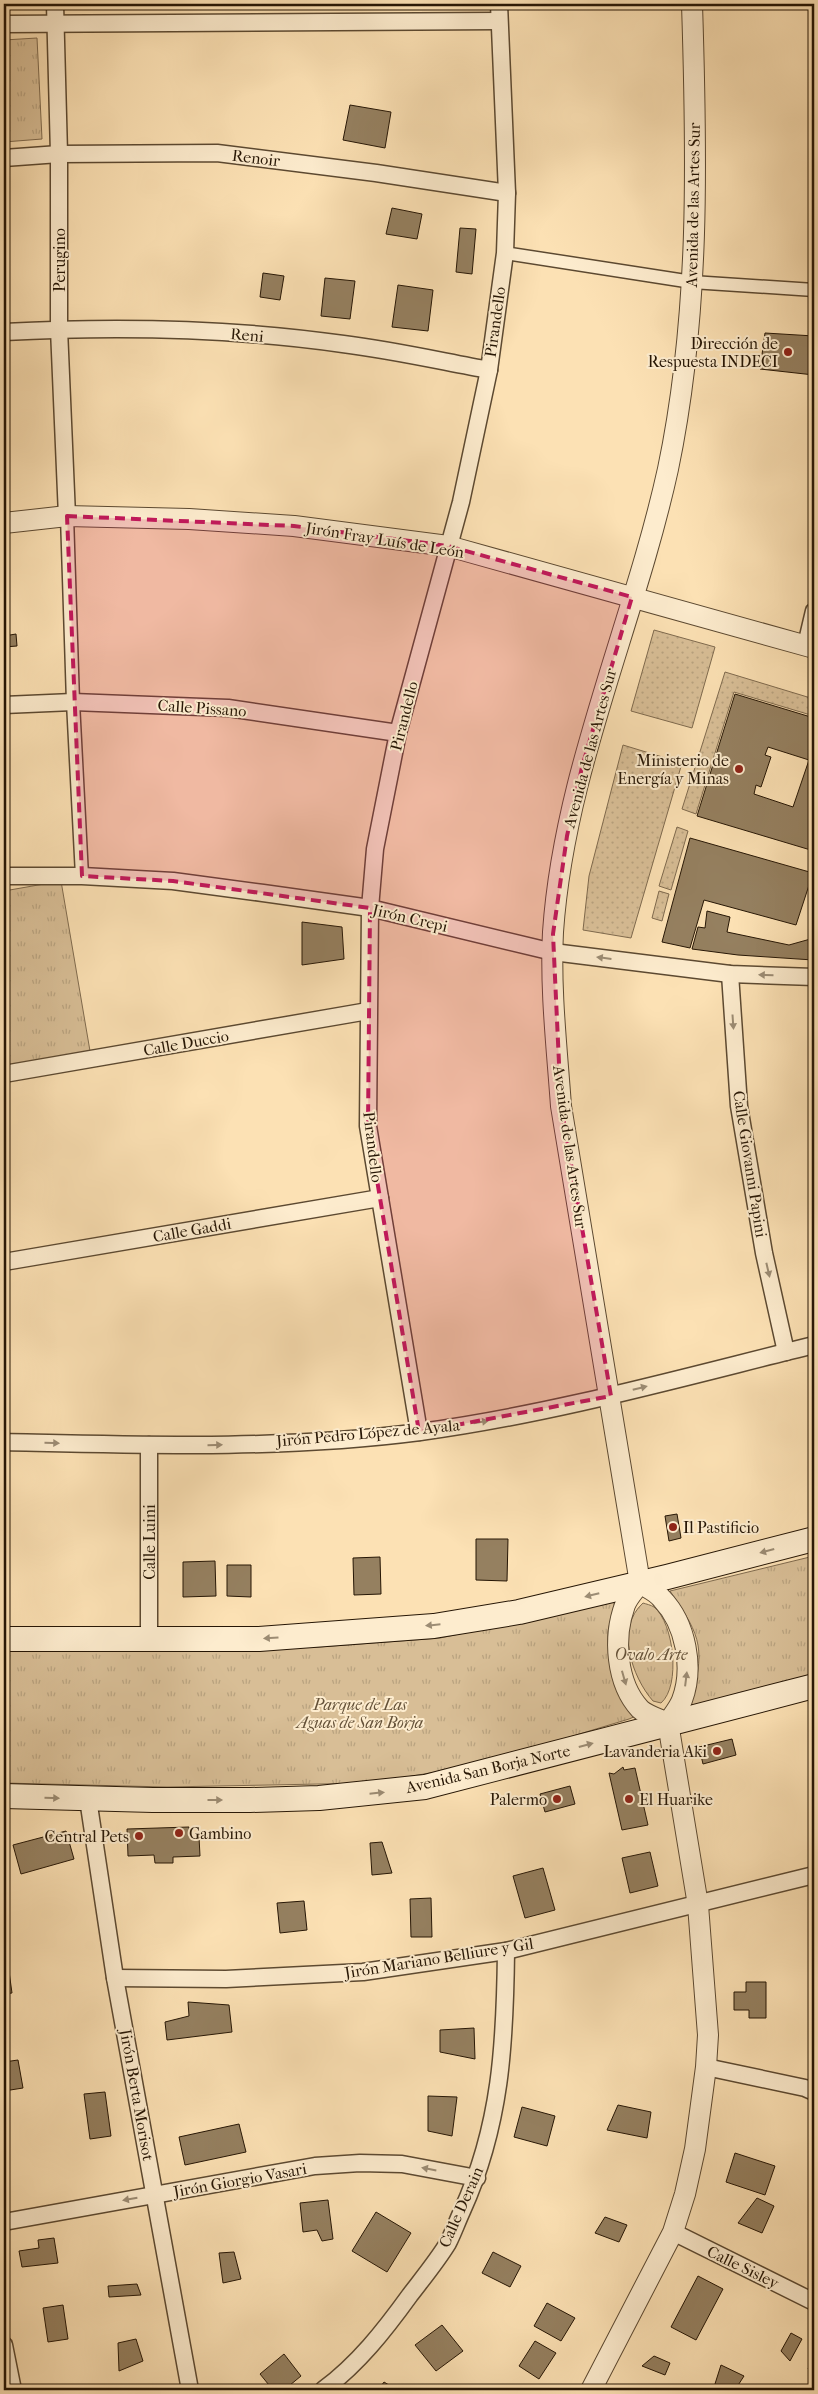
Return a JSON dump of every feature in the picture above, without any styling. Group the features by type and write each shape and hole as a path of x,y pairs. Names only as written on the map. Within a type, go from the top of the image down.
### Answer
{"main road":[{"path":"4,1639 259,1640 434,1626 520,1612 814,1539"},
{"name":"Avenida San Borja Norte","path":"4,1796 88,1799 319,1798 417,1788 814,1686"}],"street":[{"name":"Perugino","path":"55,4 59,154 60,329 67,516"},
{"name":"Pirandello","path":"419,1432 368,1126 370,908 375,849 398,733 461,502 489,370 505,253 507,193 499,4"},
{"name":"Avenida de las Artes Sur","path":"640,1583 611,1396 561,1106 556,1040 554,952 557,896 574,801 582,767 668,468 681,388 692,282 697,193 692,4"},
{"path":"4,24 499,21"},
{"name":"Renoir","path":"4,158 59,154 217,153 376,173 507,193"},
{"path":"505,253 692,282 814,290"},
{"name":"Reni","path":"4,332 60,329 190,329 343,344 489,370"},
{"path":"67,516 72,702 82,876"},
{"name":"Jirón Fray Luís de León","path":"4,523 67,516 189,519 284,526 448,546 810,646"},
{"path":"810,646 814,611"},
{"name":"Calle Pissano","path":"4,705 72,702 228,708 398,733"},
{"name":"Jirón Crepi","path":"4,876 82,876 173,881 370,908 554,952 730,974 814,977"},
{"name":"Calle Giovanni Papini","path":"730,974 739,1106 764,1253 786,1352"},
{"name":"Calle Duccio","path":"4,1074 368,1011"},
{"name":"Calle Gaddi","path":"4,1262 380,1198"},
{"name":"Jirón Pedro López de Ayala","path":"4,1442 216,1446 419,1432 496,1420 611,1396 814,1345"},
{"name":"Calle Luini","path":"149,1640 150,1445"},
{"path":"591,2390 673,2232 685,2194 695,2148 706,2067 708,2036 698,1905 668,1723 682,1701 686,1674 686,1648 681,1629 662,1598 640,1583 625,1604 618,1640 624,1682 641,1710 668,1723"},
{"name":"Jirón Berta Morisot","path":"88,1799 115,1978 190,2390"},
{"name":"Jirón Mariano Belliure y Gil","path":"115,1978 226,1979 363,1972 506,1951 814,1875"},
{"name":"Calle Derain","path":"323,2390 344,2374 384,2332 448,2242 477,2178 493,2119 502,2062 506,1951"},
{"path":"706,2067 805,2088 814,2092"},
{"name":"Jirón Giorgio Vasari","path":"4,2222 315,2166 360,2163 402,2164 477,2178"},
{"name":"Calle Sisley","path":"673,2232 814,2302"},
{"path":"4,2345 13,2390"}],"highlighted area":[{"path":"67,516 294,526 448,546 632,597 582,767 567,836 553,934 561,1106 611,1396 419,1432 368,1126 370,908 173,881 82,876"}],"green space":[{"path":"37,38 42,139 4,142 4,40"},
{"path":"654,630 715,647 692,728 631,711"},
{"path":"725,672 814,699 814,716 734,692 696,814 682,809"},
{"path":"623,745 682,763 631,938 583,930 589,876"},
{"path":"677,827 688,831 671,890 659,886"},
{"path":"61,881 90,1051 4,1066 4,891"},
{"path":"659,891 669,894 662,921 652,918"},
{"path":"814,1556 814,1675 690,1706 698,1671 698,1645 689,1621 670,1591"},
{"name":"Parque de Las Aguas de San Borja","path":"614,1602 614,1610 608,1632 610,1654 617,1676 636,1716 477,1765 371,1783 167,1787 4,1783 4,1651 319,1647 440,1638"},
{"name":"Ovalo Arte","path":"643,1603 654,1607 661,1615 670,1640 673,1669 671,1683 667,1695 661,1703 653,1701 645,1691 633,1666 630,1652 628,1639 630,1625 635,1613"}],"building":[{"path":"350,105 391,112 385,148 343,140"},
{"path":"392,208 422,214 417,239 386,234"},
{"path":"460,228 476,229 472,274 456,272"},
{"path":"263,273 284,276 280,300 260,297"},
{"path":"325,278 355,281 350,319 321,316"},
{"path":"398,285 433,290 428,331 392,327"},
{"name":"Dirección de Respuesta INDECI","path":"765,333 814,336 814,375 760,369"},
{"path":"16,634 17,646 4,647 4,636"},
{"path":"735,694 814,718 814,851 697,816","holes":["768,747 809,760 793,807 754,794 756,785 761,787 771,757 765,755"]},
{"path":"690,838 813,873 796,925 704,900 690,948 662,942"},
{"path":"707,911 730,917 727,932 789,945 814,938 813,960 738,955 692,949 698,927 705,928"},
{"path":"302,922 342,927 344,959 302,965"},
{"name":"Il Pastificio","path":"677,1514 681,1538 669,1541 665,1516"},
{"path":"476,1539 508,1539 507,1581 476,1580"},
{"path":"380,1557 381,1594 354,1595 353,1558"},
{"path":"215,1561 216,1596 183,1597 183,1562"},
{"path":"227,1565 251,1565 251,1597 227,1596"},
{"name":"Lavanderia Aki","path":"732,1739 736,1755 703,1764 699,1747"},
{"name":"El Huarike","path":"623,1767 624,1770 635,1768 648,1825 622,1830 609,1773 614,1774"},
{"name":"Palermo","path":"570,1786 575,1804 545,1812 540,1794"},
{"path":"189,1827 189,1837 199,1837 200,1856 173,1857 173,1863 155,1863 154,1855 128,1856 127,1829"},
{"path":"66,1831 74,1859 21,1874 13,1845"},
{"path":"382,1842 392,1873 372,1875 370,1843"},
{"path":"650,1852 658,1886 630,1893 622,1858"},
{"path":"543,1868 555,1910 525,1918 513,1876"},
{"path":"431,1898 432,1937 411,1937 410,1899"},
{"path":"304,1901 307,1930 280,1933 277,1903"},
{"path":"4,1957 7,1957 12,1993 4,1994"},
{"path":"746,1982 766,1982 766,2018 749,2018 749,2010 734,2010 734,1992 746,1992"},
{"path":"188,2002 229,2005 232,2032 167,2040 165,2022 189,2016"},
{"path":"474,2028 475,2059 440,2052 440,2030"},
{"path":"18,2060 23,2088 4,2091 4,2062"},
{"path":"105,2092 111,2136 90,2139 84,2094"},
{"path":"428,2096 457,2097 452,2136 428,2131"},
{"path":"618,2105 651,2112 647,2138 607,2130"},
{"path":"522,2107 555,2116 547,2146 514,2137"},
{"path":"239,2124 246,2152 185,2165 179,2137"},
{"path":"735,2153 775,2166 765,2195 726,2182"},
{"path":"757,2198 774,2206 762,2233 738,2223"},
{"path":"328,2200 333,2239 322,2241 317,2230 303,2232 300,2203"},
{"path":"376,2212 411,2233 387,2272 352,2251"},
{"path":"605,2217 627,2225 619,2242 595,2233"},
{"path":"54,2238 58,2263 22,2267 19,2251 39,2248 38,2240"},
{"path":"234,2252 241,2279 223,2283 219,2253"},
{"path":"493,2252 521,2266 510,2287 482,2273"},
{"path":"698,2276 723,2289 696,2340 671,2327"},
{"path":"137,2284 141,2295 109,2297 108,2286"},
{"path":"547,2303 575,2318 561,2341 534,2326"},
{"path":"63,2305 68,2339 48,2342 43,2308"},
{"path":"442,2325 463,2351 436,2371 415,2345"},
{"path":"791,2333 802,2339 790,2361 781,2351"},
{"path":"136,2339 143,2361 119,2371 118,2343"},
{"path":"535,2341 556,2353 539,2379 519,2366"},
{"path":"284,2354 301,2376 284,2390 273,2390 260,2374"},
{"path":"654,2356 670,2363 665,2375 642,2366"},
{"path":"814,2358 814,2373 808,2369"},
{"path":"721,2365 744,2376 735,2390 724,2390 714,2387"},
{"path":"384,2382 397,2390 378,2390"}],"place":[{"name":"Dirección de Respuesta INDECI","path":"788,352"},
{"name":"Ministerio de Energía y Minas","path":"739,769"},
{"name":"Il Pastificio","path":"673,1527"},
{"name":"Lavanderia Aki","path":"717,1751"},
{"name":"Palermo","path":"557,1799"},
{"name":"El Huarike","path":"629,1799"},
{"name":"Gambino","path":"179,1833"},
{"name":"Central Pets","path":"139,1836"}]}
